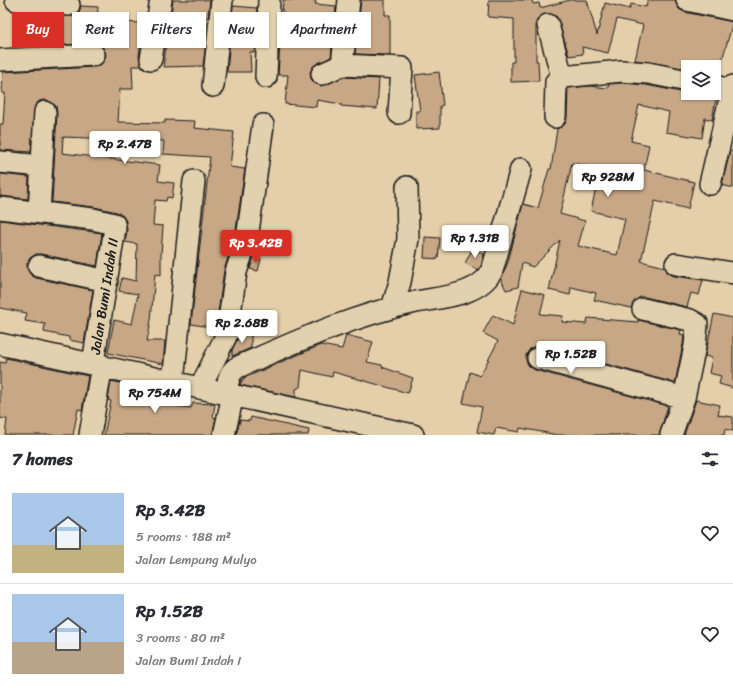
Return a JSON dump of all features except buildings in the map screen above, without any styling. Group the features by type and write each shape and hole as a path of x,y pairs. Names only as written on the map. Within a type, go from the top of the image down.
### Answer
{"street":[{"path":"16,0 69,5"},
{"path":"151,59 161,0"},
{"path":"213,86 222,0"},
{"path":"266,77 269,0"},
{"path":"342,65 349,0"},
{"path":"687,0 733,10"},
{"path":"548,25 562,77"},
{"path":"0,60 94,55"},
{"path":"322,74 342,65 402,68 399,113"},
{"path":"554,117 556,82 562,77 621,71 648,73 681,80"},
{"path":"710,184 726,87"},
{"path":"39,212 45,112"},
{"path":"200,388 227,334 236,272 247,239 263,125"},
{"path":"0,162 42,166"},
{"path":"224,435 233,369 301,340 392,308 452,296 478,286 488,279 492,271 521,169"},
{"path":"173,382 194,181"},
{"path":"392,308 400,282 408,239 407,187"},
{"name":"Jalan Bumi Indah II","path":"0,208 98,220 114,224 115,228 107,281 90,435"},
{"path":"676,264 733,274"},
{"path":"39,266 107,281"},
{"path":"643,309 690,320 697,324 695,346 684,398 671,435"},
{"path":"0,344 98,364 230,394 385,432 413,435"},
{"path":"538,358 684,398"}]}
